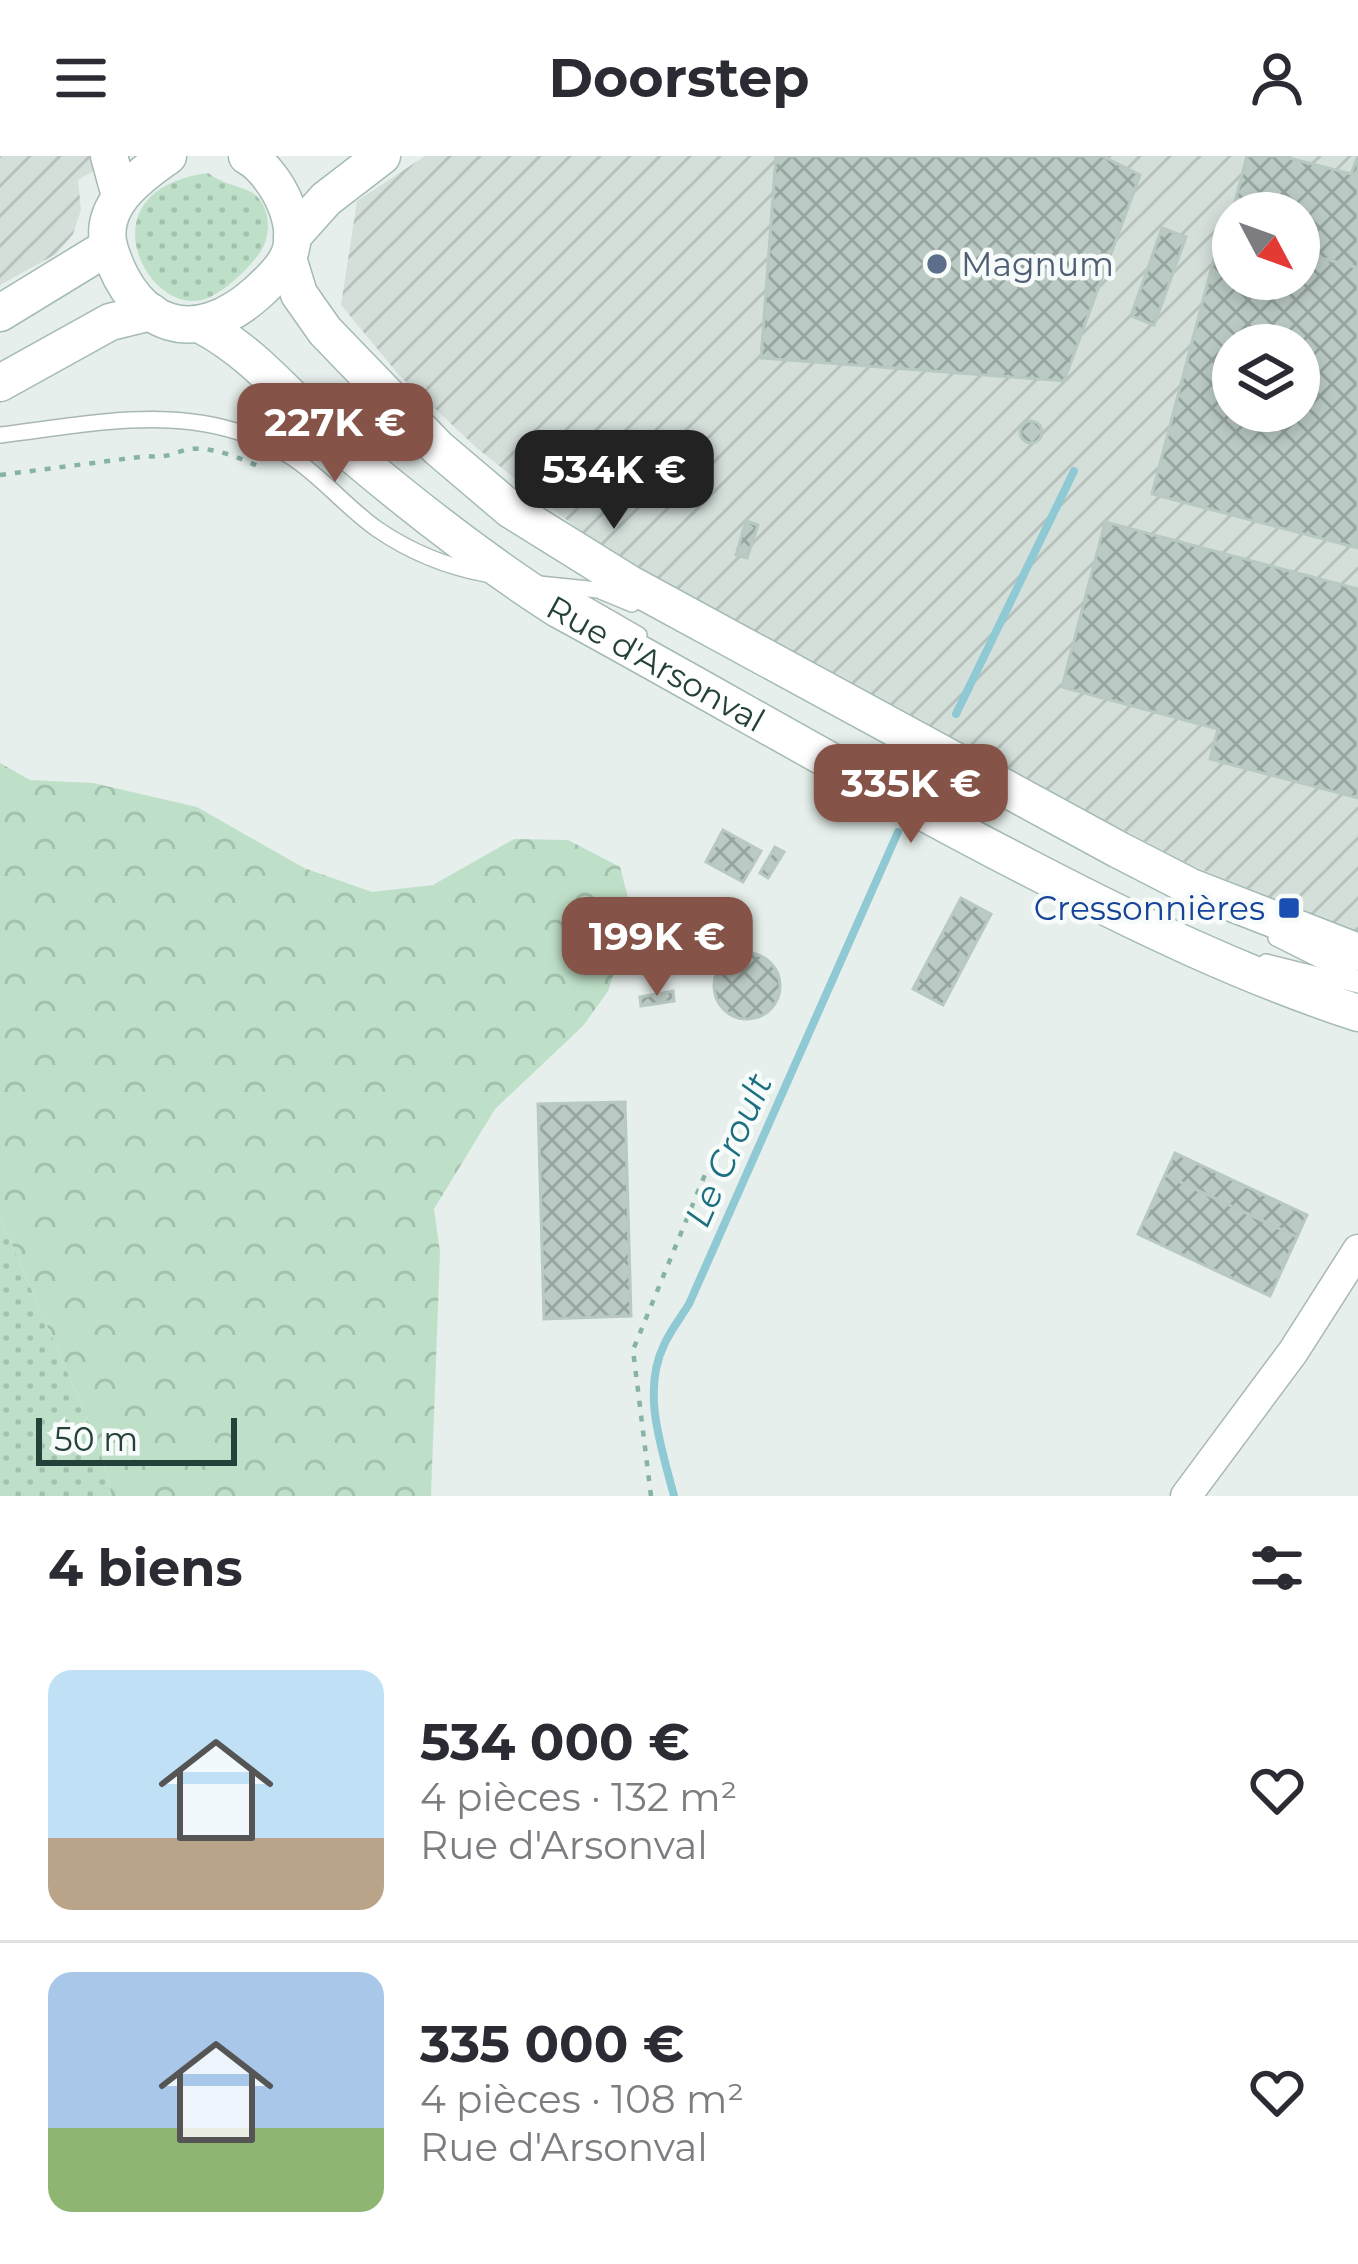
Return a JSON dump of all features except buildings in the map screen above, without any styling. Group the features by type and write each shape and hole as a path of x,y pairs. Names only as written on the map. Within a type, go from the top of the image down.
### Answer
{"main road":[{"path":"109,156 120,196"},
{"path":"0,383 110,322 151,312 125,282 109,247 108,223 120,196 168,156"},
{"path":"203,326 241,307 326,200 382,156"},
{"name":"Rue d'Arsonval","path":"252,157 288,206 299,294 325,331 438,448 512,510 630,584 1119,850 1191,887 1358,952"},
{"path":"0,313 109,247"},
{"name":"Rue d'Arsonval","path":"151,312 170,322 203,326 243,351 343,446 557,609 1083,896 1185,945 1358,1013"}],"street":[{"path":"1186,1496 1293,1352 1358,1250"}],"lane":[{"path":"0,436 158,418 227,427 295,459 378,530 447,565 598,590 623,599 1079,846 1358,982"},
{"path":"512,510 623,599"},
{"path":"553,586 1116,897 1250,957 1358,982"}],"path":[{"path":"651,1496 633,1350 706,1172"}],"shaded area":[{"path":"0,156 120,156 78,180 81,210 73,234 56,254 0,285"},
{"path":"425,156 1358,156 1358,933 1188,864 667,588 578,529 478,449 399,375 341,305 357,201"}],"green space":[{"path":"208,173 256,196 268,219 266,238 254,260 226,287 202,300 181,299 162,288 146,270 137,248 136,224 146,202 169,184"},
{"path":"0,763 30,780 93,783 197,807 304,868 372,892 433,885 514,839 568,840 620,867 633,917 608,991 583,1026 495,1109 434,1209 440,1252 431,1496 112,1496 98,1443 0,1217"},
{"path":"0,1217 98,1443 112,1496 0,1496"}],"waterway":[{"name":"Le Croult","path":"956,714 1074,471"},
{"name":"Le Croult","path":"674,1496 656,1421 657,1363 689,1304 898,832"}],"place":[{"name":"Magnum","path":"937,264"},
{"name":"Cressonnières","path":"1289,908"}]}
